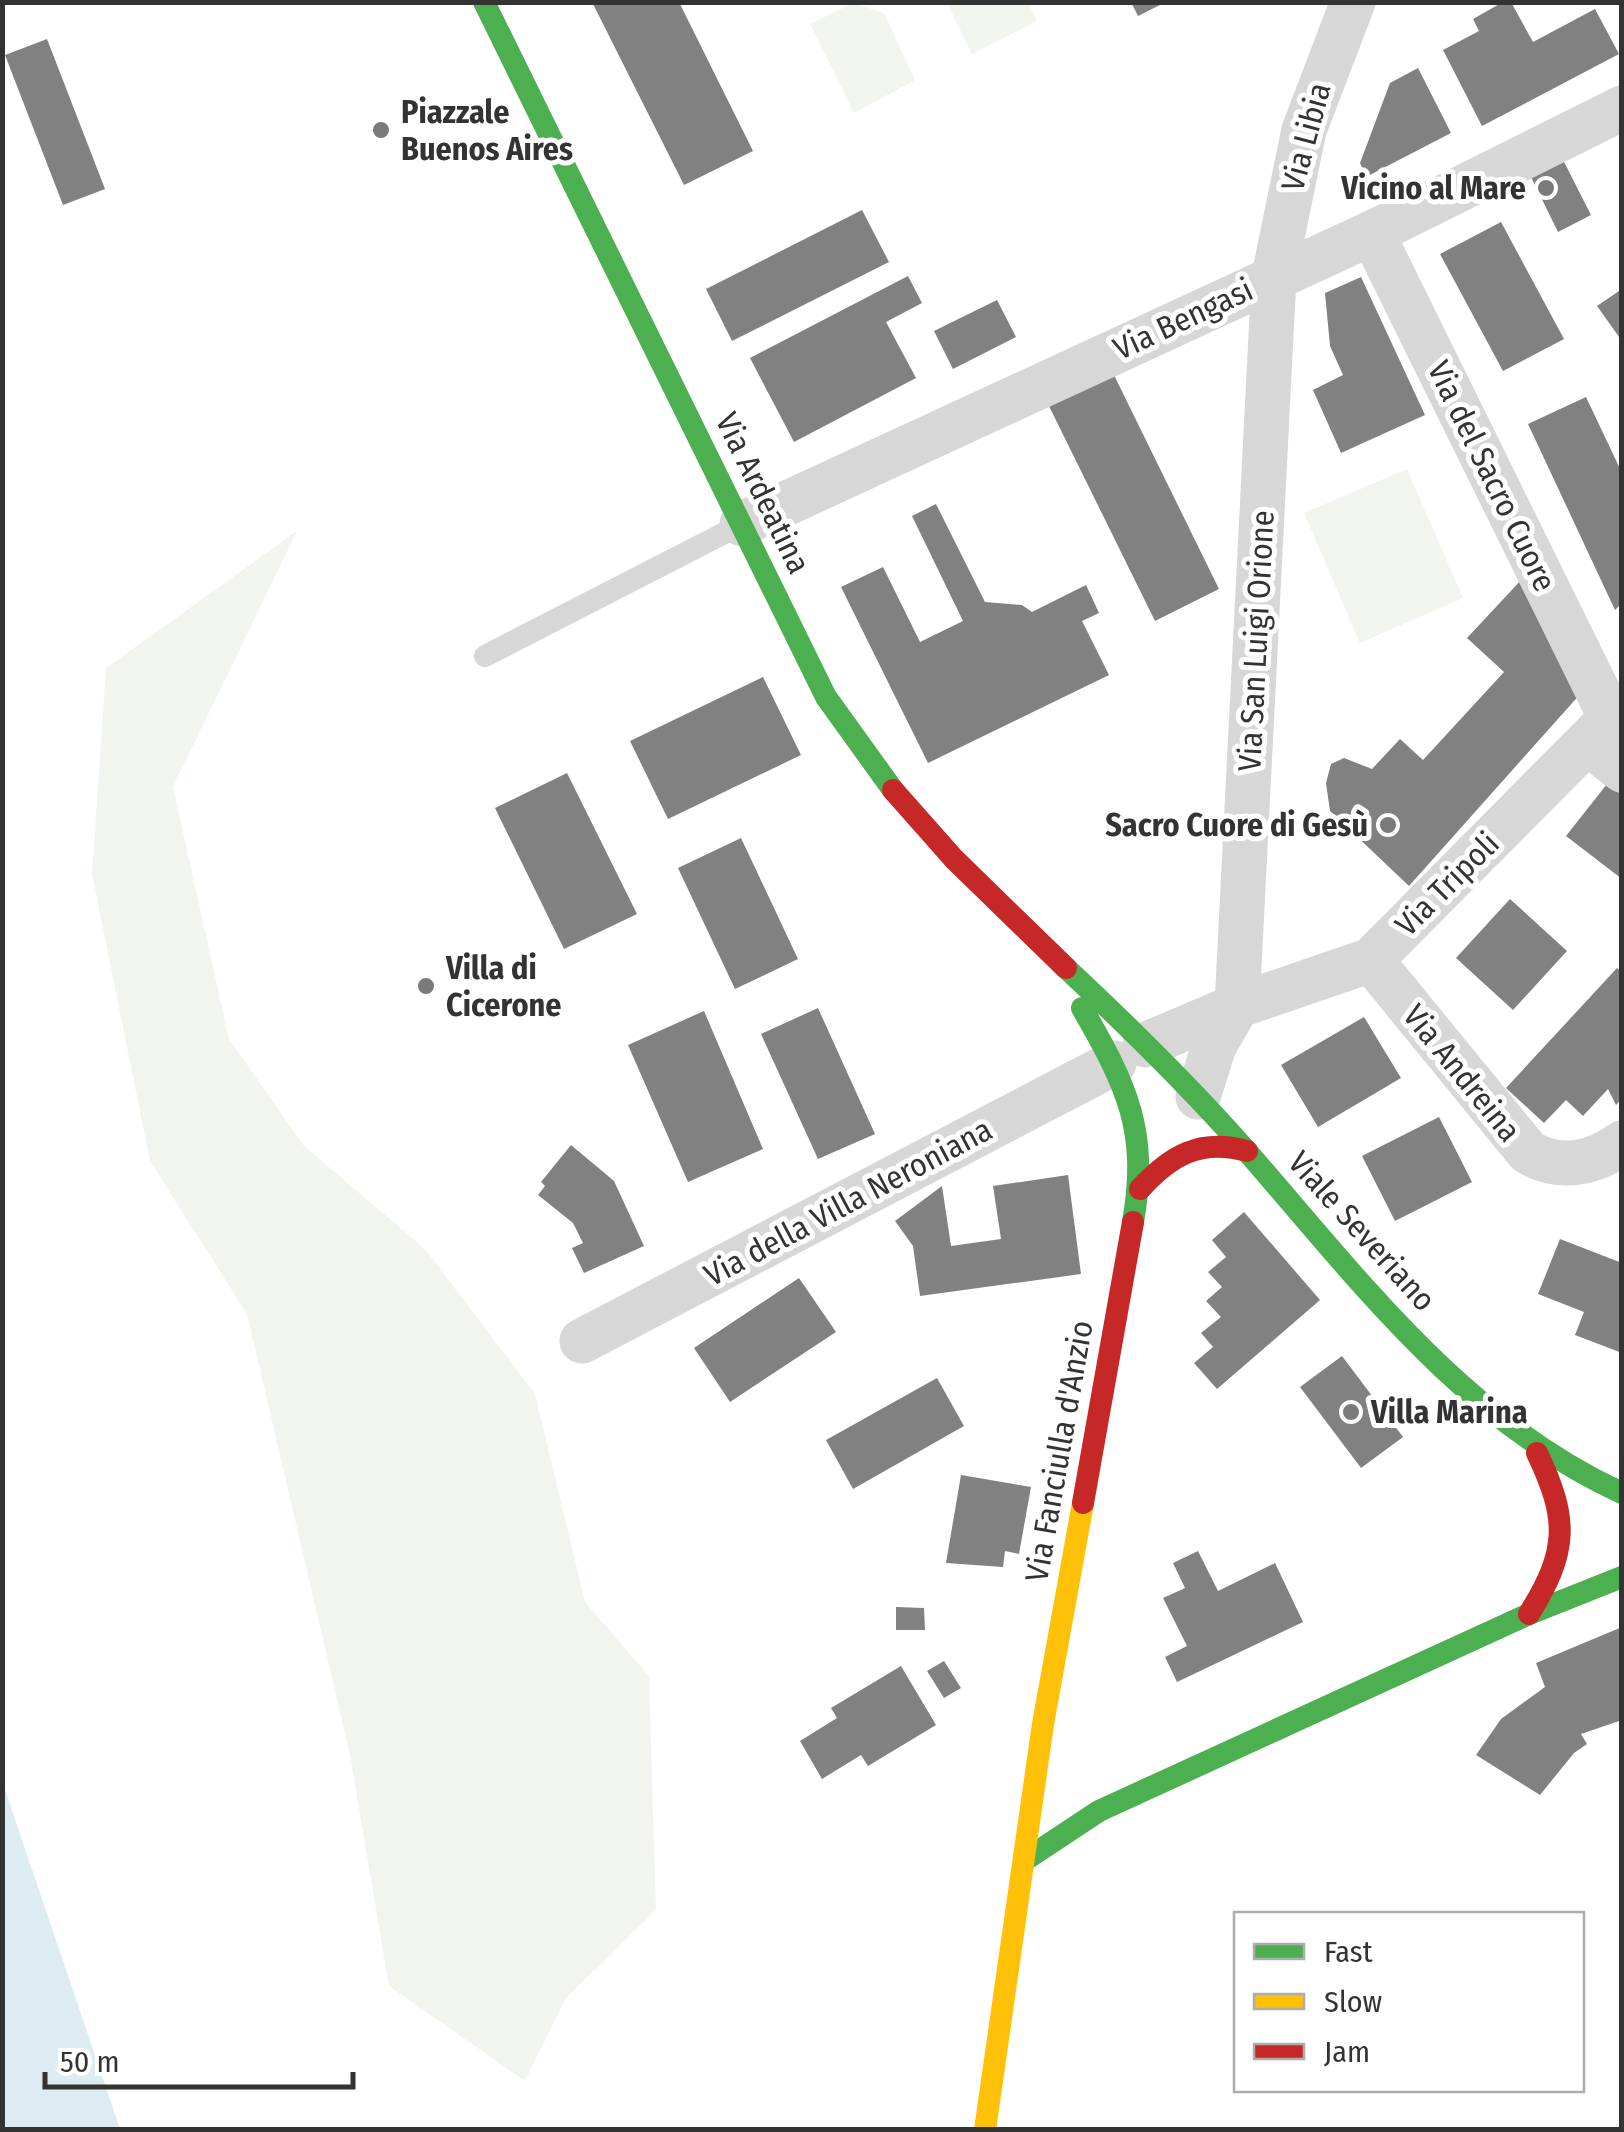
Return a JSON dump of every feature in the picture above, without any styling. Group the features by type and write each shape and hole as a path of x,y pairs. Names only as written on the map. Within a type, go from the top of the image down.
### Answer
{"main road":[{"name":"Via Ardeatina","path":"484,2 826,697 874,772 916,822 1056,962 1130,1054"},
{"name":"Via Ardeatina","path":"1056,962 1130,1054"},
{"name":"Viale Severiano","path":"1130,1054 1198,1097 1422,1348 1536,1453 1563,1470 1622,1494"},
{"name":"Via Fanciulla d'Anzio","path":"985,2130 1043,1724 1140,1189 1130,1054"},
{"path":"1140,1189 1158,1168 1189,1147 1224,1144 1248,1151"},
{"name":"Viale Severiano","path":"1529,1614 1556,1569 1565,1531 1558,1494 1536,1453"},
{"path":"1025,1860 1070,1828 1126,1798 1529,1614 1622,1577"},
{"path":"1043,1724 1066,1756"},
{"path":"1102,1785 1126,1798"}],"street":[{"name":"Via Libia","path":"1274,276 1304,130 1352,2"},
{"name":"Via Bengasi","path":"742,524 1372,233 1622,108"},
{"name":"Via del Sacro Cuore","path":"1372,233 1610,735"},
{"name":"Via San Luigi Orione","path":"1237,1006 1274,276"},
{"name":"Via Tripoli","path":"1130,1054 1237,1006 1371,960 1610,735"},
{"name":"Via Andreina","path":"1371,960 1528,1152 1546,1160 1575,1163 1598,1158 1622,1142"},
{"path":"1198,1097 1214,1046 1237,1006"},
{"name":"Via della Villa Neroniana","path":"582,1342 1130,1054"}],"lane":[{"path":"486,656 742,524"}],"shaded area":[{"path":"853,3 884,13 915,80 854,113 810,24"},
{"path":"947,3 1028,3 1037,21 972,54"},
{"path":"1407,469 1463,598 1360,643 1304,513"},
{"path":"297,531 173,787 229,1039 304,1146 425,1249 535,1394 585,1602 649,1676 656,1910 566,1998 525,2081 389,1986 350,1755 247,1314 150,1161 92,874 106,668"},
{"path":"3,1784 120,2129 3,2129"}],"building":[{"path":"592,2 679,2 753,151 684,185"},
{"path":"1131,2 1166,2 1138,16"},
{"path":"1503,2 1511,2 1533,42 1595,9 1619,54 1482,126 1443,50 1479,31 1473,19"},
{"path":"47,39 105,189 63,205 5,55"},
{"path":"1418,68 1451,133 1366,177 1360,163 1390,83"},
{"path":"1559,152 1591,215 1558,232 1527,169"},
{"path":"862,210 889,262 732,341 706,289"},
{"path":"1501,222 1564,339 1503,371 1440,254"},
{"path":"908,276 922,303 886,322 916,378 794,442 750,358"},
{"path":"1361,277 1425,415 1341,453 1313,390 1343,375 1330,346 1325,293"},
{"path":"1622,289 1622,341 1597,306"},
{"path":"997,300 1016,337 953,369 934,331"},
{"path":"1112,371 1219,589 1155,621 1047,402"},
{"path":"1586,397 1622,473 1622,603 1615,610 1528,424"},
{"path":"936,504 985,602 1022,605 1032,612 1086,585 1099,613 1082,621 1109,675 928,763 841,587 883,567 920,642 963,621 912,516"},
{"path":"1523,578 1582,692 1409,886 1330,811 1326,783 1331,764 1344,758 1372,769 1400,739 1423,760 1504,672 1467,638"},
{"path":"763,677 801,755 668,819 630,741"},
{"path":"567,773 637,914 564,949 495,808"},
{"path":"1607,784 1622,795 1622,879 1566,836"},
{"path":"741,838 798,959 735,989 678,868"},
{"path":"1510,899 1567,951 1513,1010 1456,958"},
{"path":"1617,968 1622,972 1622,1098 1616,1105 1608,1089 1583,1116 1566,1100 1544,1123 1506,1088"},
{"path":"818,1008 875,1134 818,1159 761,1034"},
{"path":"704,1011 763,1149 688,1182 628,1045"},
{"path":"1364,1017 1401,1078 1318,1127 1281,1065"},
{"path":"1439,1117 1472,1182 1395,1221 1362,1156"},
{"path":"571,1145 614,1181 644,1246 584,1273 572,1248 583,1243 573,1223 538,1195 545,1186 541,1182"},
{"path":"1068,1175 1081,1274 920,1296 913,1246 895,1221 942,1186 951,1246 1001,1239 993,1186"},
{"path":"1244,1212 1320,1300 1217,1389 1194,1363 1213,1347 1201,1333 1221,1317 1206,1301 1222,1287 1208,1272 1226,1257 1212,1240"},
{"path":"1560,1239 1622,1263 1622,1353 1575,1335 1584,1312 1538,1294"},
{"path":"799,1278 836,1332 730,1402 694,1348"},
{"name":"Villa Marina","path":"1342,1356 1403,1437 1361,1468 1300,1387"},
{"path":"937,1378 964,1426 853,1489 826,1440"},
{"path":"961,1475 1031,1487 1019,1554 1005,1551 1003,1567 946,1563"},
{"path":"1198,1551 1218,1591 1275,1563 1303,1622 1177,1682 1165,1657 1187,1646 1163,1598 1185,1588 1173,1563"},
{"path":"896,1607 924,1608 925,1630 896,1630"},
{"path":"1622,1627 1622,1720 1581,1734 1587,1744 1574,1753 1540,1795 1476,1755 1501,1719 1545,1687 1536,1663"},
{"path":"944,1661 961,1688 944,1698 927,1671"},
{"path":"901,1666 936,1725 868,1766 861,1755 822,1779 800,1741 837,1718 831,1708"}],"traffic: fast":[{"path":"484,2 826,697 893,790"},
{"path":"1066,968 1200,1100 1371,1294 1461,1385 1564,1462 1622,1493"},
{"path":"1082,1008 1122,1086 1136,1135 1133,1222"},
{"path":"1025,1860 1099,1811 1529,1614 1622,1577"}],"traffic: slow":[{"path":"985,2130 1043,1724 1083,1503"}],"traffic: jam":[{"path":"893,790 954,859 1066,968"},
{"path":"1140,1189 1163,1167 1188,1152 1215,1147 1247,1151"},
{"path":"1083,1503 1133,1222"},
{"path":"1529,1614 1551,1572 1560,1535 1555,1498 1537,1453"}],"place":[{"name":"Piazzale Buenos Aires","path":"381,130"},
{"name":"Vicino al Mare","path":"1546,188"},
{"name":"Sacro Cuore di Gesù","path":"1388,825"},
{"name":"Villa di Cicerone","path":"426,986"},
{"name":"Villa Marina","path":"1351,1412"}]}
